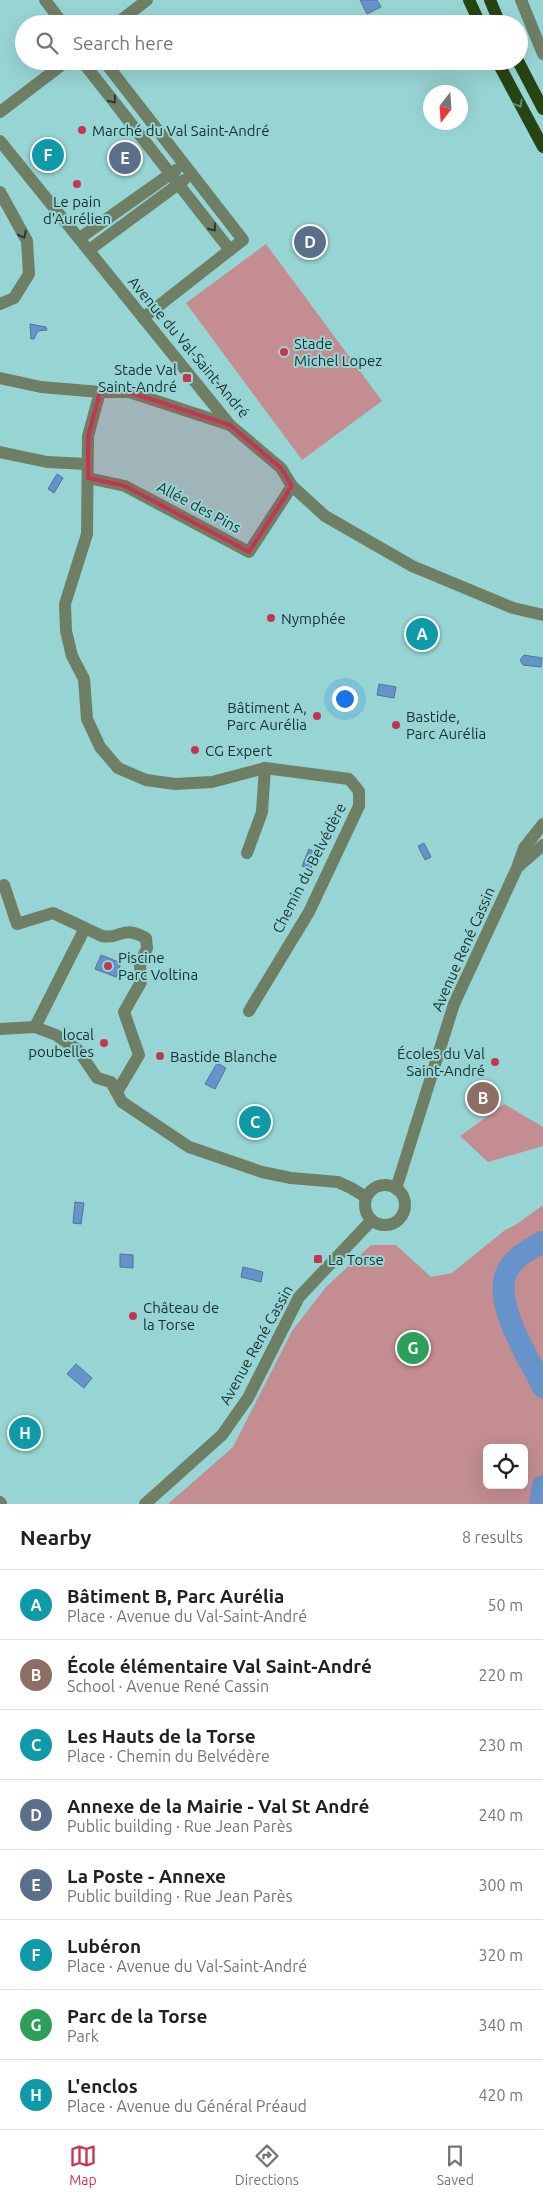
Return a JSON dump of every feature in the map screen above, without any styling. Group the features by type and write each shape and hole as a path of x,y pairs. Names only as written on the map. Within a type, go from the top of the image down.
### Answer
{"main road":[{"path":"469,0 476,15"},
{"path":"490,0 496,15"},
{"path":"502,70 543,147"},
{"path":"523,70 543,109"}],"street":[{"path":"45,0 56,15"},
{"path":"128,15 147,0"},
{"path":"521,0 527,15"},
{"path":"528,17 543,54"},
{"path":"0,112 55,70"},
{"path":"89,70 230,250"},
{"path":"111,70 243,240 144,318"},
{"name":"Avenue du Val-Saint-André","path":"0,141 230,425 282,468 292,486 325,516 412,566 513,608 543,615"},
{"path":"80,238 171,174 189,169"},
{"path":"90,250 179,184 189,169"},
{"path":"0,192 27,241 28,274 14,298 0,304"},
{"path":"0,378 41,387 100,392 129,392 230,425"},
{"name":"Chemin du Belvédère","path":"100,392 88,436 87,534 65,604 66,631 72,656 84,679 87,719 100,747 118,768 146,780 174,784 212,782 265,768 349,779 359,791 359,806 309,912 249,1011"},
{"path":"0,452 47,462 87,464"},
{"name":"Allée des Pins","path":"88,478 126,486 249,552 292,486"},
{"path":"247,853 262,812 265,768"},
{"name":"Avenue René Cassin","path":"396,1189 454,1004 517,868 524,848 543,824"},
{"name":"Avenue René Cassin","path":"517,868 543,844"},
{"path":"4,885 17,924 53,913 109,937 120,932 133,931 146,938 148,948 140,964 141,982 124,1012 139,1055 117,1092"},
{"path":"35,1027 85,928"},
{"path":"0,1029 35,1027 56,1035 78,1050 97,1078 111,1082 122,1102 189,1147 262,1172 292,1178 338,1182 366,1198"},
{"path":"380,1185 396,1189 404,1197 405,1204 403,1214 399,1220 385,1226 371,1221 365,1210 366,1198 374,1188 380,1185"},
{"name":"Avenue René Cassin","path":"146,1504 222,1435 248,1398 298,1297 371,1221"}],"highlighted area":[{"path":"100,392 129,392 230,425 281,468 292,486 249,552 125,486 88,478 88,436"}],"shaded area":[{"name":"Stade Michel Lopez","path":"266,244 382,401 302,460 186,303"},
{"path":"504,1104 543,1127 543,1146 488,1162 460,1136"},
{"path":"543,1205 543,1504 168,1504 233,1447 292,1331 326,1287 371,1245 396,1245 431,1277 452,1273 505,1230 517,1224"}],"water":[{"path":"360,0 377,0 381,7 367,14"},
{"path":"30,324 46,327 47,330 38,331 34,339 31,339"},
{"path":"57,474 63,478 54,493 48,489"},
{"path":"524,655 542,658 541,667 523,665 520,660"},
{"path":"379,684 396,687 394,698 377,695"},
{"path":"424,843 431,857 425,860 418,846"},
{"path":"309,849 318,854 310,870 302,866"},
{"name":"Piscine Parc Voltina","path":"101,955 121,963 116,977 95,969"},
{"path":"217,1063 226,1068 215,1089 205,1084"},
{"path":"75,1202 84,1203 81,1224 73,1223"},
{"path":"120,1254 133,1255 133,1268 120,1267"},
{"path":"243,1267 263,1272 261,1282 241,1277"},
{"path":"76,1364 92,1378 84,1388 67,1374"}],"waterway":[{"name":"La Torse","path":"543,1242 516,1259 509,1268 504,1281 507,1311 513,1328 543,1387"},
{"name":"La Torse","path":"540,1504 543,1486"}],"place":[{"name":"Marché du Val Saint-André","path":"82,130"},
{"name":"Lubéron","path":"48,155"},
{"name":"La Poste - Annexe","path":"125,158"},
{"name":"Le pain d'Aurélien","path":"77,184"},
{"name":"Annexe de la Mairie - Val St André","path":"310,242"},
{"name":"Stade Michel Lopez","path":"284,352"},
{"name":"Stade Val Saint-André","path":"187,378"},
{"name":"Nymphée","path":"271,618"},
{"name":"Bâtiment B, Parc Aurélia","path":"422,634"},
{"name":"Bâtiment A, Parc Aurélia","path":"317,716"},
{"name":"Bastide, Parc Aurélia","path":"396,725"},
{"name":"CG Expert","path":"195,750"},
{"name":"Piscine Parc Voltina","path":"108,966"},
{"name":"local poubelles","path":"104,1043"},
{"name":"Bastide Blanche","path":"160,1056"},
{"name":"Écoles du Val Saint-André","path":"495,1062"},
{"name":"École élémentaire Val Saint-André","path":"483,1098"},
{"name":"Les Hauts de la Torse","path":"255,1122"},
{"name":"La Torse","path":"318,1259"},
{"name":"Château de la Torse","path":"133,1316"},
{"name":"Parc de la Torse","path":"413,1348"},
{"name":"L'enclos","path":"25,1433"}]}
